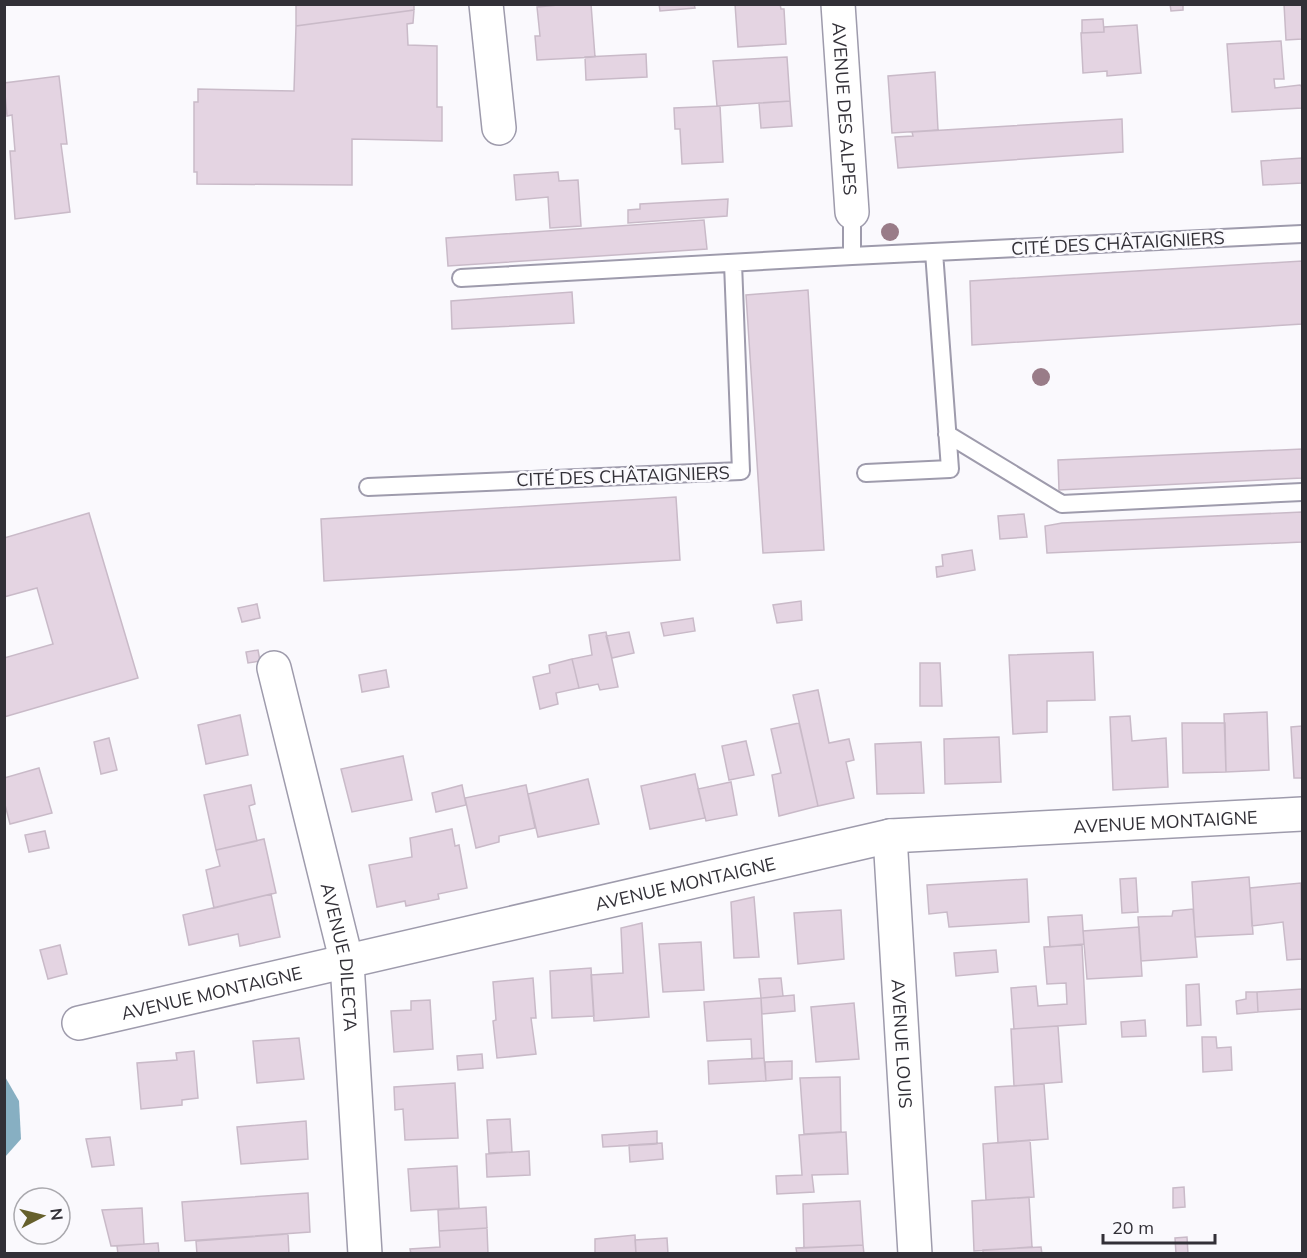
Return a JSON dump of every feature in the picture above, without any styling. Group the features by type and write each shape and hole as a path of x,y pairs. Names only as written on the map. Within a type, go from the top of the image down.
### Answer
{"street":[{"path":"486,4 499,128"},
{"name":"AVENUE DES ALPES","path":"838,4 852,212"},
{"name":"AVENUE DILECTA","path":"274,668 347,963 365,1254"},
{"name":"AVENUE MONTAIGNE","path":"79,1023 890,836 1302,814"},
{"name":"AVENUE LOUIS","path":"890,836 915,1254"}],"lane":[{"path":"852,212 852,256"},
{"name":"CITÉ DES CHÂTAIGNIERS","path":"461,278 1302,234"},
{"path":"866,473 950,469 934,252"},
{"name":"CITÉ DES CHÂTAIGNIERS","path":"368,487 741,471 734,262"},
{"path":"947,434 1062,504 1302,492"}],"water":[{"path":"4,1075 19,1101 21,1139 5,1157"}],"building":[{"path":"296,4 414,4 414,10 296,26"},
{"path":"591,4 595,57 537,60 535,36 540,36 537,7"},
{"path":"659,4 694,4 695,8 660,11"},
{"path":"735,4 780,4 781,9 784,9 786,44 738,47"},
{"path":"1170,4 1183,4 1183,10 1171,11"},
{"path":"1284,4 1302,4 1302,39 1286,40"},
{"path":"414,10 413,23 407,24 408,45 437,46 437,107 442,107 442,141 352,139 352,185 197,184 197,172 194,172 194,102 198,102 198,89 294,91 296,26"},
{"path":"1103,19 1104,32 1082,33 1082,20"},
{"path":"1137,25 1141,73 1107,76 1107,71 1083,73 1081,33 1104,32 1104,27"},
{"path":"1281,41 1284,79 1274,79 1275,88 1300,85 1302,87 1302,108 1232,112 1227,44"},
{"path":"646,54 647,77 586,80 585,57"},
{"path":"787,57 790,101 717,106 713,61"},
{"path":"935,72 938,130 892,133 888,76"},
{"path":"59,76 67,144 61,144 70,212 15,219 10,151 15,151 12,115 7,116 4,83"},
{"path":"790,101 792,126 761,128 759,103"},
{"path":"720,106 723,162 682,164 680,129 675,129 674,108"},
{"path":"1122,119 1123,152 898,168 895,137 913,136 912,132"},
{"path":"1302,158 1302,183 1263,185 1261,161"},
{"path":"558,172 559,181 578,180 581,226 550,228 548,197 516,200 514,175"},
{"path":"728,199 727,216 628,223 628,210 640,209 640,204"},
{"path":"704,220 707,249 448,266 446,238"},
{"path":"1302,261 1302,324 972,345 970,281"},
{"path":"808,290 824,550 763,553 746,295"},
{"path":"572,292 574,323 452,329 451,301"},
{"path":"1302,449 1302,478 1059,490 1058,460"},
{"path":"676,497 680,560 324,581 321,519"},
{"path":"1302,512 1302,542 1047,553 1045,526 1062,523"},
{"path":"89,513 138,678 4,717 4,658 53,644 37,588 4,597 4,538"},
{"path":"1024,514 1027,537 1000,539 998,516"},
{"path":"972,550 975,570 937,577 936,567 943,566 942,555"},
{"path":"801,601 802,620 777,623 773,605"},
{"path":"257,604 260,618 242,622 238,608"},
{"path":"693,618 695,631 664,636 661,623"},
{"path":"606,632 618,687 600,690 598,684 579,688 572,659 592,655 589,635"},
{"path":"629,632 634,653 612,658 606,636"},
{"path":"258,650 260,661 248,663 246,652"},
{"path":"1093,652 1095,700 1047,701 1047,732 1013,734 1009,655"},
{"path":"572,659 579,688 556,693 558,704 540,709 533,677 550,673 549,665"},
{"path":"920,663 940,663 942,706 920,706"},
{"path":"386,670 389,687 362,692 359,675"},
{"path":"818,690 829,743 849,739 854,760 846,762 854,798 818,806 793,695"},
{"path":"1267,712 1269,770 1226,772 1224,714"},
{"path":"240,715 248,755 206,764 198,725"},
{"path":"1130,716 1132,741 1166,738 1168,787 1113,790 1110,717"},
{"path":"799,723 818,806 779,816 772,775 781,773 771,729"},
{"path":"1182,723 1225,723 1226,772 1183,773"},
{"path":"1302,726 1302,778 1294,778 1291,727"},
{"path":"999,737 1001,782 945,784 944,739"},
{"path":"109,738 117,770 101,774 94,742"},
{"path":"746,741 754,775 729,780 722,746"},
{"path":"921,742 924,793 877,794 875,744"},
{"path":"403,756 412,800 352,812 341,769"},
{"path":"39,768 52,813 10,824 4,801 4,778"},
{"path":"695,774 705,818 650,829 641,786"},
{"path":"588,779 599,824 538,837 528,794"},
{"path":"731,782 737,815 706,821 698,789"},
{"path":"251,785 255,804 249,806 257,841 216,850 204,795"},
{"path":"462,785 466,805 436,812 432,793"},
{"path":"526,785 535,828 499,836 499,842 476,848 465,798"},
{"path":"452,829 455,846 459,845 467,888 438,894 439,899 406,906 405,901 377,907 369,865 412,857 410,838"},
{"path":"45,831 49,848 29,852 25,835"},
{"path":"264,839 276,893 214,908 206,870 220,866 216,850"},
{"path":"1249,877 1253,934 1195,937 1192,882"},
{"path":"1136,878 1138,912 1122,913 1120,879"},
{"path":"1027,879 1029,922 949,927 947,912 929,914 927,885"},
{"path":"1301,883 1302,959 1287,960 1283,922 1252,926 1250,888"},
{"path":"271,894 280,937 240,946 238,934 189,945 183,915"},
{"path":"754,897 759,957 734,958 731,902"},
{"path":"1193,909 1197,957 1141,961 1138,917 1172,916 1173,911"},
{"path":"841,910 844,959 798,964 794,913"},
{"path":"1082,915 1084,944 1050,947 1048,917"},
{"path":"642,923 649,1017 594,1021 591,975 623,973 621,928"},
{"path":"1139,927 1142,976 1087,979 1083,931"},
{"path":"701,942 704,990 663,992 659,944"},
{"path":"60,945 67,974 48,979 40,950"},
{"path":"1082,945 1086,1024 1014,1029 1011,988 1036,986 1038,1006 1067,1004 1066,983 1047,984 1044,947"},
{"path":"996,950 998,972 956,976 954,953"},
{"path":"591,968 594,1016 552,1018 550,971"},
{"path":"533,978 536,1018 531,1018 536,1054 497,1058 493,1021 496,1020 493,982"},
{"path":"781,978 783,996 761,998 759,979"},
{"path":"1199,984 1201,1025 1187,1026 1186,985"},
{"path":"1302,989 1302,1009 1258,1012 1257,992"},
{"path":"1246,992 1257,992 1258,1012 1237,1014 1236,1001 1246,999"},
{"path":"794,995 795,1011 762,1014 761,998"},
{"path":"761,998 764,1058 752,1059 751,1039 707,1041 704,1002"},
{"path":"430,1000 433,1049 394,1052 391,1011 411,1010 411,1001"},
{"path":"854,1003 859,1059 816,1062 811,1007"},
{"path":"1145,1020 1146,1036 1122,1037 1121,1022"},
{"path":"1058,1026 1062,1082 1014,1086 1011,1029"},
{"path":"1202,1037 1216,1037 1217,1048 1231,1047 1232,1070 1203,1072"},
{"path":"299,1038 304,1079 257,1083 253,1041"},
{"path":"194,1051 198,1098 182,1100 182,1105 141,1109 137,1063 177,1060 176,1053"},
{"path":"482,1054 483,1068 458,1070 457,1056"},
{"path":"764,1058 766,1081 709,1084 708,1061"},
{"path":"792,1061 792,1079 766,1081 765,1062"},
{"path":"840,1077 841,1132 804,1134 800,1078"},
{"path":"455,1083 458,1138 405,1140 403,1109 395,1110 394,1087"},
{"path":"1044,1084 1048,1139 998,1143 995,1087"},
{"path":"510,1119 512,1152 489,1153 487,1120"},
{"path":"306,1121 308,1159 241,1164 237,1127"},
{"path":"657,1131 657,1144 603,1147 602,1135"},
{"path":"846,1132 848,1174 812,1175 814,1192 777,1194 776,1176 802,1175 799,1135"},
{"path":"110,1137 114,1165 92,1167 86,1139"},
{"path":"1030,1140 1034,1197 986,1200 983,1144"},
{"path":"662,1143 663,1159 630,1162 629,1145"},
{"path":"529,1151 530,1175 487,1177 486,1154"},
{"path":"457,1166 459,1208 411,1211 408,1169"},
{"path":"1184,1187 1185,1207 1173,1208 1173,1188"},
{"path":"308,1193 310,1232 185,1241 182,1202"},
{"path":"1029,1197 1032,1247 974,1251 972,1201"},
{"path":"860,1201 863,1245 804,1248 803,1204"},
{"path":"486,1207 487,1228 439,1231 438,1210"},
{"path":"142,1208 144,1244 111,1246 102,1210"},
{"path":"487,1228 488,1254 411,1254 410,1249 440,1247 439,1231"},
{"path":"288,1234 289,1254 197,1254 196,1241"},
{"path":"635,1235 636,1254 595,1254 595,1239"},
{"path":"1187,1237 1188,1254 1176,1254 1175,1238"},
{"path":"667,1238 668,1254 636,1254 635,1240"},
{"path":"158,1243 159,1254 118,1254 117,1246"},
{"path":"863,1245 864,1254 797,1254 796,1248"},
{"path":"1041,1247 1042,1254 983,1254 983,1250"}]}
